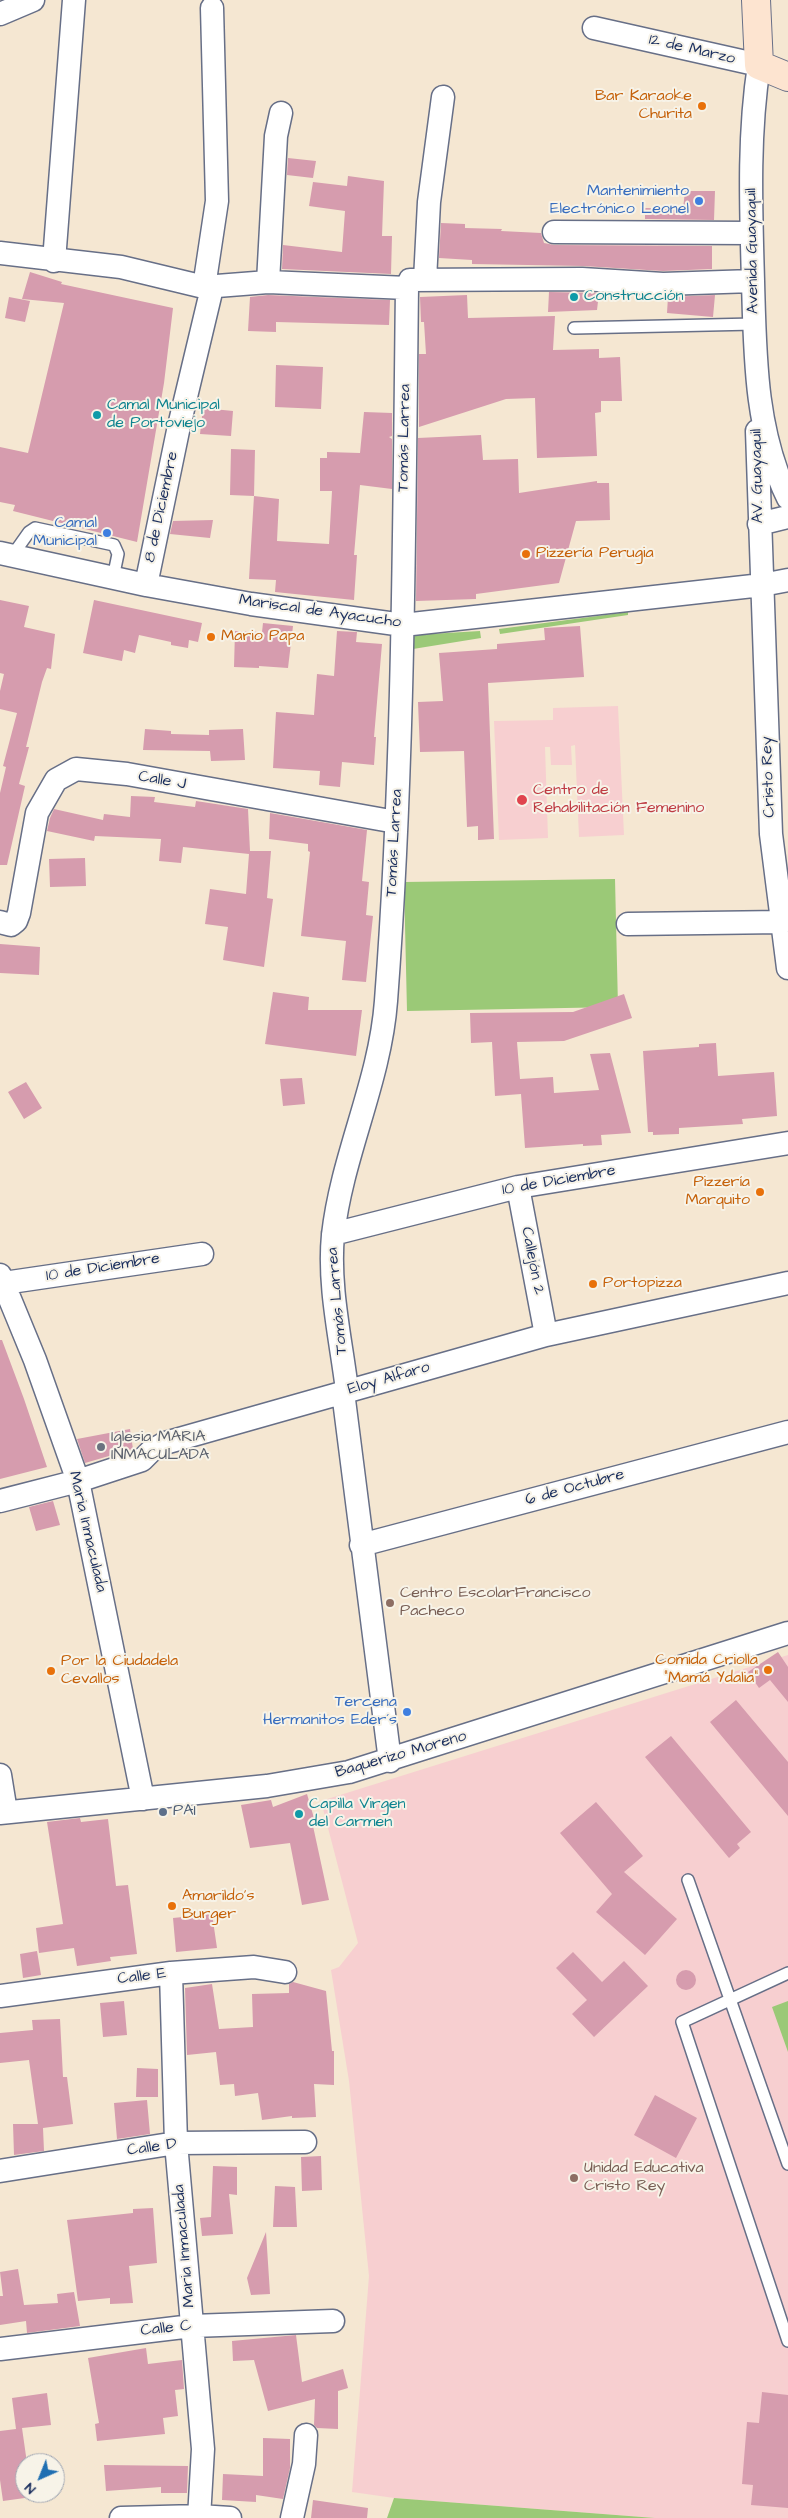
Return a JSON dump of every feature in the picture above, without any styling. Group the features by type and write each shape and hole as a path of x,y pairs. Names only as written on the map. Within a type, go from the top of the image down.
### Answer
{"street":[{"path":"0,14 33,0"},
{"path":"54,261 74,0"},
{"name":"Avenida Guayaquil","path":"756,0 759,65 753,103 751,233 756,367 768,438 788,498"},
{"path":"204,286 217,201 212,8"},
{"name":"12 de Marzo","path":"594,28 759,65 788,77"},
{"name":"Tomás Larrea","path":"390,1761 361,1545 332,1255 333,1234 340,1198 374,1074 388,977 396,822 416,284 443,97"},
{"path":"268,282 276,136 281,113"},
{"path":"554,232 751,233"},
{"path":"0,253 54,261 121,267 204,286 268,282 416,284 582,279 663,284 753,281"},
{"name":"8 de Diciembre","path":"146,585 179,426 211,292 204,286"},
{"name":"AV. Guayaquil","path":"756,367 762,585"},
{"path":"759,524 788,517"},
{"name":"Mariscal de Ayacucho","path":"6,554 146,585 270,607 403,625 762,585 788,580"},
{"name":"Cristo Rey","path":"762,585 772,834 788,968"},
{"name":"Calle J","path":"0,922 11,925 16,921 22,902 37,812 56,780 76,769 126,774 396,822"},
{"path":"628,924 783,916"},
{"name":"10 de Diciembre","path":"333,1234 518,1187 788,1143"},
{"name":"Callejón 2","path":"518,1187 546,1335"},
{"name":"10 de Diciembre","path":"2,1279 202,1254"},
{"name":"Maria Inmaculada","path":"2,1279 78,1481 143,1799"},
{"name":"Eloy Alfaro","path":"0,1501 78,1481 142,1460 151,1451 165,1443 546,1335 788,1283"},
{"name":"6 de Octubre","path":"361,1545 788,1432"},
{"name":"Baquerizo Moreno","path":"3,1813 304,1781 349,1772 390,1761 788,1633"},
{"path":"0,1775 3,1813"},
{"name":"Calle E","path":"0,1996 171,1973 254,1967 285,1972"},
{"name":"Maria Inmaculada","path":"171,1973 176,2143 202,2449 199,2517"},
{"name":"Calle D","path":"0,2171 176,2143 305,2142"},
{"name":"Calle C","path":"0,2349 192,2326 333,2321"},
{"path":"292,2518 304,2464 306,2435"},
{"path":"121,2518 230,2518"}],"lane":[{"path":"574,328 754,324"},
{"path":"6,554 35,528 114,545 118,554 113,578"},
{"path":"688,1880 788,2164"},
{"path":"788,1973 682,2022 788,2341"}],"shaded area":[{"name":"Centro de Rehabilitación Femenino","path":"618,706 624,835 579,837 575,745 571,746 572,765 551,765 550,747 545,747 548,838 499,840 494,721 553,720 553,708"},
{"name":"Unidad Educativa Cristo Rey","path":"788,1655 788,2518 655,2518 394,2498 352,2492 369,2276 349,2081 331,1970 339,1967 358,1943 321,1801"}],"green space":[{"path":"628,612 628,615 500,634 499,629"},
{"path":"480,631 481,638 413,649 414,635"},
{"path":"615,879 618,1007 407,1011 404,882"},
{"path":"788,2001 788,2052 772,2007"},
{"path":"394,2498 655,2518 387,2518"}],"building":[{"path":"288,158 316,161 313,178 287,175"},
{"path":"348,176 384,181 382,236 392,236 391,274 282,269 283,245 342,252 345,211 309,206 313,182 347,186"},
{"name":"Mantenimiento Electrónico Leonel","path":"685,191 715,191 714,220 645,219 645,208 683,209"},
{"path":"441,223 465,224 465,228 541,233 544,243 554,245 712,246 712,269 663,271 583,266 472,264 472,260 439,258"},
{"name":"Camal Municipal de Portoviejo","path":"30,272 62,282 61,284 173,308 164,383 137,542 13,511 15,505 0,502 0,447 28,453 64,303 22,299"},
{"name":"Construcción","path":"549,292 599,293 597,310 548,312"},
{"path":"268,295 390,300 389,325 276,322 276,332 248,331 250,297"},
{"path":"467,295 468,318 555,316 553,350 599,349 599,358 620,357 622,401 601,401 601,412 595,413 597,456 537,458 535,398 506,399 419,427 419,354 426,354 424,322 421,322 420,297"},
{"path":"715,295 713,317 667,313 668,297"},
{"path":"9,297 30,301 25,322 5,318"},
{"path":"276,365 323,367 321,409 275,407"},
{"path":"203,408 233,411 231,436 200,434"},
{"path":"364,412 392,413 392,436 389,437 392,439 392,489 360,485 354,555 357,555 354,600 275,592 276,580 249,579 254,496 279,499 277,541 329,544 332,491 320,491 320,458 327,458 327,452 360,453"},
{"path":"481,435 483,460 518,459 519,493 597,481 597,483 609,483 610,520 576,521 559,583 476,594 476,599 416,601 418,438"},
{"path":"231,449 255,450 254,496 230,495"},
{"path":"213,520 210,538 170,534 173,521"},
{"path":"0,600 29,606 24,627 55,634 51,669 47,668 42,682 26,747 29,747 19,784 25,786 7,865 0,865 0,793 6,767 3,766 17,713 0,709 0,691 4,674 0,673"},
{"path":"94,600 202,623 198,642 189,640 188,648 139,635 135,653 124,650 122,661 83,653"},
{"path":"263,623 293,626 288,668 234,667 235,631 262,632"},
{"path":"580,626 584,677 488,683 494,839 478,840 478,826 467,827 464,751 420,752 418,702 443,701 439,653 497,649 497,644 545,640 544,628"},
{"path":"337,631 357,632 356,642 382,644 374,737 376,737 374,765 342,762 340,787 319,785 320,771 273,768 276,712 314,715 317,674 334,676"},
{"path":"145,729 171,731 171,734 209,735 209,730 243,729 245,760 211,761 210,751 143,750"},
{"path":"131,796 155,797 154,802 195,807 196,801 248,809 250,851 271,851 267,898 273,899 264,967 223,960 228,927 205,924 210,889 246,894 249,854 183,847 181,863 159,861 161,839 95,836 94,841 47,831 54,809 103,820 104,814 130,817"},
{"path":"270,813 367,830 362,881 369,882 366,915 373,916 366,982 342,980 346,941 301,936 310,852 308,851 308,844 269,839"},
{"path":"85,858 86,886 50,887 49,859"},
{"path":"0,944 40,947 39,975 0,973"},
{"path":"273,992 309,997 308,1010 362,1010 356,1056 265,1044"},
{"path":"624,994 632,1018 564,1041 517,1042 520,1079 553,1077 554,1093 599,1090 590,1054 610,1053 631,1133 601,1135 602,1145 583,1146 583,1144 525,1148 521,1094 495,1096 492,1042 471,1043 470,1013 573,1012"},
{"path":"716,1043 718,1076 774,1072 777,1116 742,1119 743,1124 679,1128 679,1134 653,1135 653,1132 648,1132 643,1051 699,1047 699,1044"},
{"path":"302,1078 305,1104 283,1106 280,1079"},
{"path":"26,1082 42,1108 24,1119 8,1092"},
{"path":"0,1340 2,1340 24,1399 47,1467 0,1479"},
{"name":"Iglesia MARIA INMACULADA","path":"130,1429 133,1449 85,1463 77,1439"},
{"path":"53,1501 60,1525 36,1531 29,1507"},
{"name":"Comida Criolla \"Mamá Ydalia\"","path":"778,1652 788,1667 788,1702 770,1680 759,1688 748,1672"},
{"path":"736,1700 788,1762 788,1816 710,1722"},
{"path":"671,1736 751,1832 737,1844 740,1848 729,1858 645,1757"},
{"path":"307,1794 316,1825 313,1826 329,1900 302,1905 290,1843 250,1848 241,1805 271,1800 273,1807"},
{"path":"596,1802 643,1856 624,1872 677,1919 645,1955 596,1912 612,1894 560,1833"},
{"path":"80,1818 81,1822 108,1819 116,1886 128,1885 137,1954 110,1957 111,1961 77,1966 74,1948 39,1953 36,1928 63,1924 47,1822"},
{"path":"212,1914 217,1948 176,1952 173,1918"},
{"path":"37,1951 41,1975 23,1978 20,1954"},
{"path":"573,1952 602,1982 624,1961 648,1986 594,2037 572,2014 587,2000 556,1968"},
{"path":"686,1970 693,1973 696,1980 693,1987 686,1990 679,1987 676,1980 679,1973"},
{"path":"293,1982 326,1991 332,2051 334,2051 334,2085 314,2084 316,2117 292,2118 292,2116 262,2120 258,2093 235,2096 234,2084 220,2085 216,2052 187,2055 185,1988 212,1984 219,2029 253,2027 252,1994 289,1993 289,1984"},
{"path":"124,2001 127,2035 103,2037 100,2003"},
{"path":"60,2019 63,2077 67,2077 73,2124 43,2128 44,2151 14,2155 13,2124 38,2124 29,2060 0,2063 0,2033 33,2030 32,2020"},
{"path":"137,2068 158,2069 158,2097 136,2097"},
{"path":"655,2095 697,2118 676,2158 634,2135"},
{"path":"147,2100 150,2134 117,2139 114,2103"},
{"path":"321,2156 322,2190 302,2191 301,2157"},
{"path":"213,2166 237,2167 237,2195 229,2194 233,2234 202,2236 200,2218 211,2217"},
{"path":"275,2186 295,2187 297,2227 273,2227"},
{"path":"153,2208 157,2263 129,2266 133,2303 110,2304 110,2298 78,2301 67,2220 133,2213 133,2209"},
{"path":"266,2232 270,2294 251,2295 247,2278"},
{"path":"18,2269 24,2305 58,2303 57,2294 74,2292 80,2326 27,2333 26,2321 0,2325 0,2296 3,2296 0,2272"},
{"path":"296,2335 302,2382 343,2369 348,2388 338,2391 338,2429 317,2428 314,2425 315,2399 268,2411 254,2360 233,2361 232,2341"},
{"path":"146,2348 148,2364 182,2360 184,2389 175,2390 178,2416 163,2418 165,2434 97,2441 95,2424 99,2423 88,2358"},
{"path":"762,2392 788,2395 788,2508 751,2505 753,2485 742,2484 747,2422 759,2423"},
{"path":"47,2393 51,2425 22,2428 26,2453 15,2453 15,2499 3,2501 0,2480 0,2431 16,2429 12,2398"},
{"path":"263,2438 290,2439 290,2468 283,2499 256,2495 256,2502 222,2500 223,2474 263,2476"},
{"path":"104,2465 188,2466 187,2493 161,2493 161,2487 106,2491"},
{"path":"313,2500 368,2508 367,2518 311,2518"}],"place":[{"name":"Bar Karaoke Churita","path":"702,106"},
{"name":"Mantenimiento Electrónico Leonel","path":"699,201"},
{"name":"Construcción","path":"574,297"},
{"name":"Camal Municipal de Portoviejo","path":"97,415"},
{"name":"Camal Municipal","path":"107,533"},
{"name":"Pizzería Perugia","path":"526,554"},
{"name":"Mario Papa","path":"211,637"},
{"name":"Centro de Rehabilitación Femenino","path":"522,800"},
{"name":"Pizzería Marquito","path":"760,1192"},
{"name":"Portopizza","path":"593,1284"},
{"name":"Iglesia MARIA INMACULADA","path":"101,1447"},
{"name":"Centro EscolarFrancisco Pacheco","path":"390,1603"},
{"name":"Comida Criolla \"Mamá Ydalia\"","path":"768,1670"},
{"name":"Por la Ciudadela Cevallos","path":"51,1671"},
{"name":"Tercena Hermanitos Eder´s","path":"407,1712"},
{"name":"PAI","path":"163,1812"},
{"name":"Capilla Virgen del Carmen","path":"299,1814"},
{"name":"Amarildo's Burger","path":"172,1906"},
{"name":"Unidad Educativa Cristo Rey","path":"574,2178"}]}
